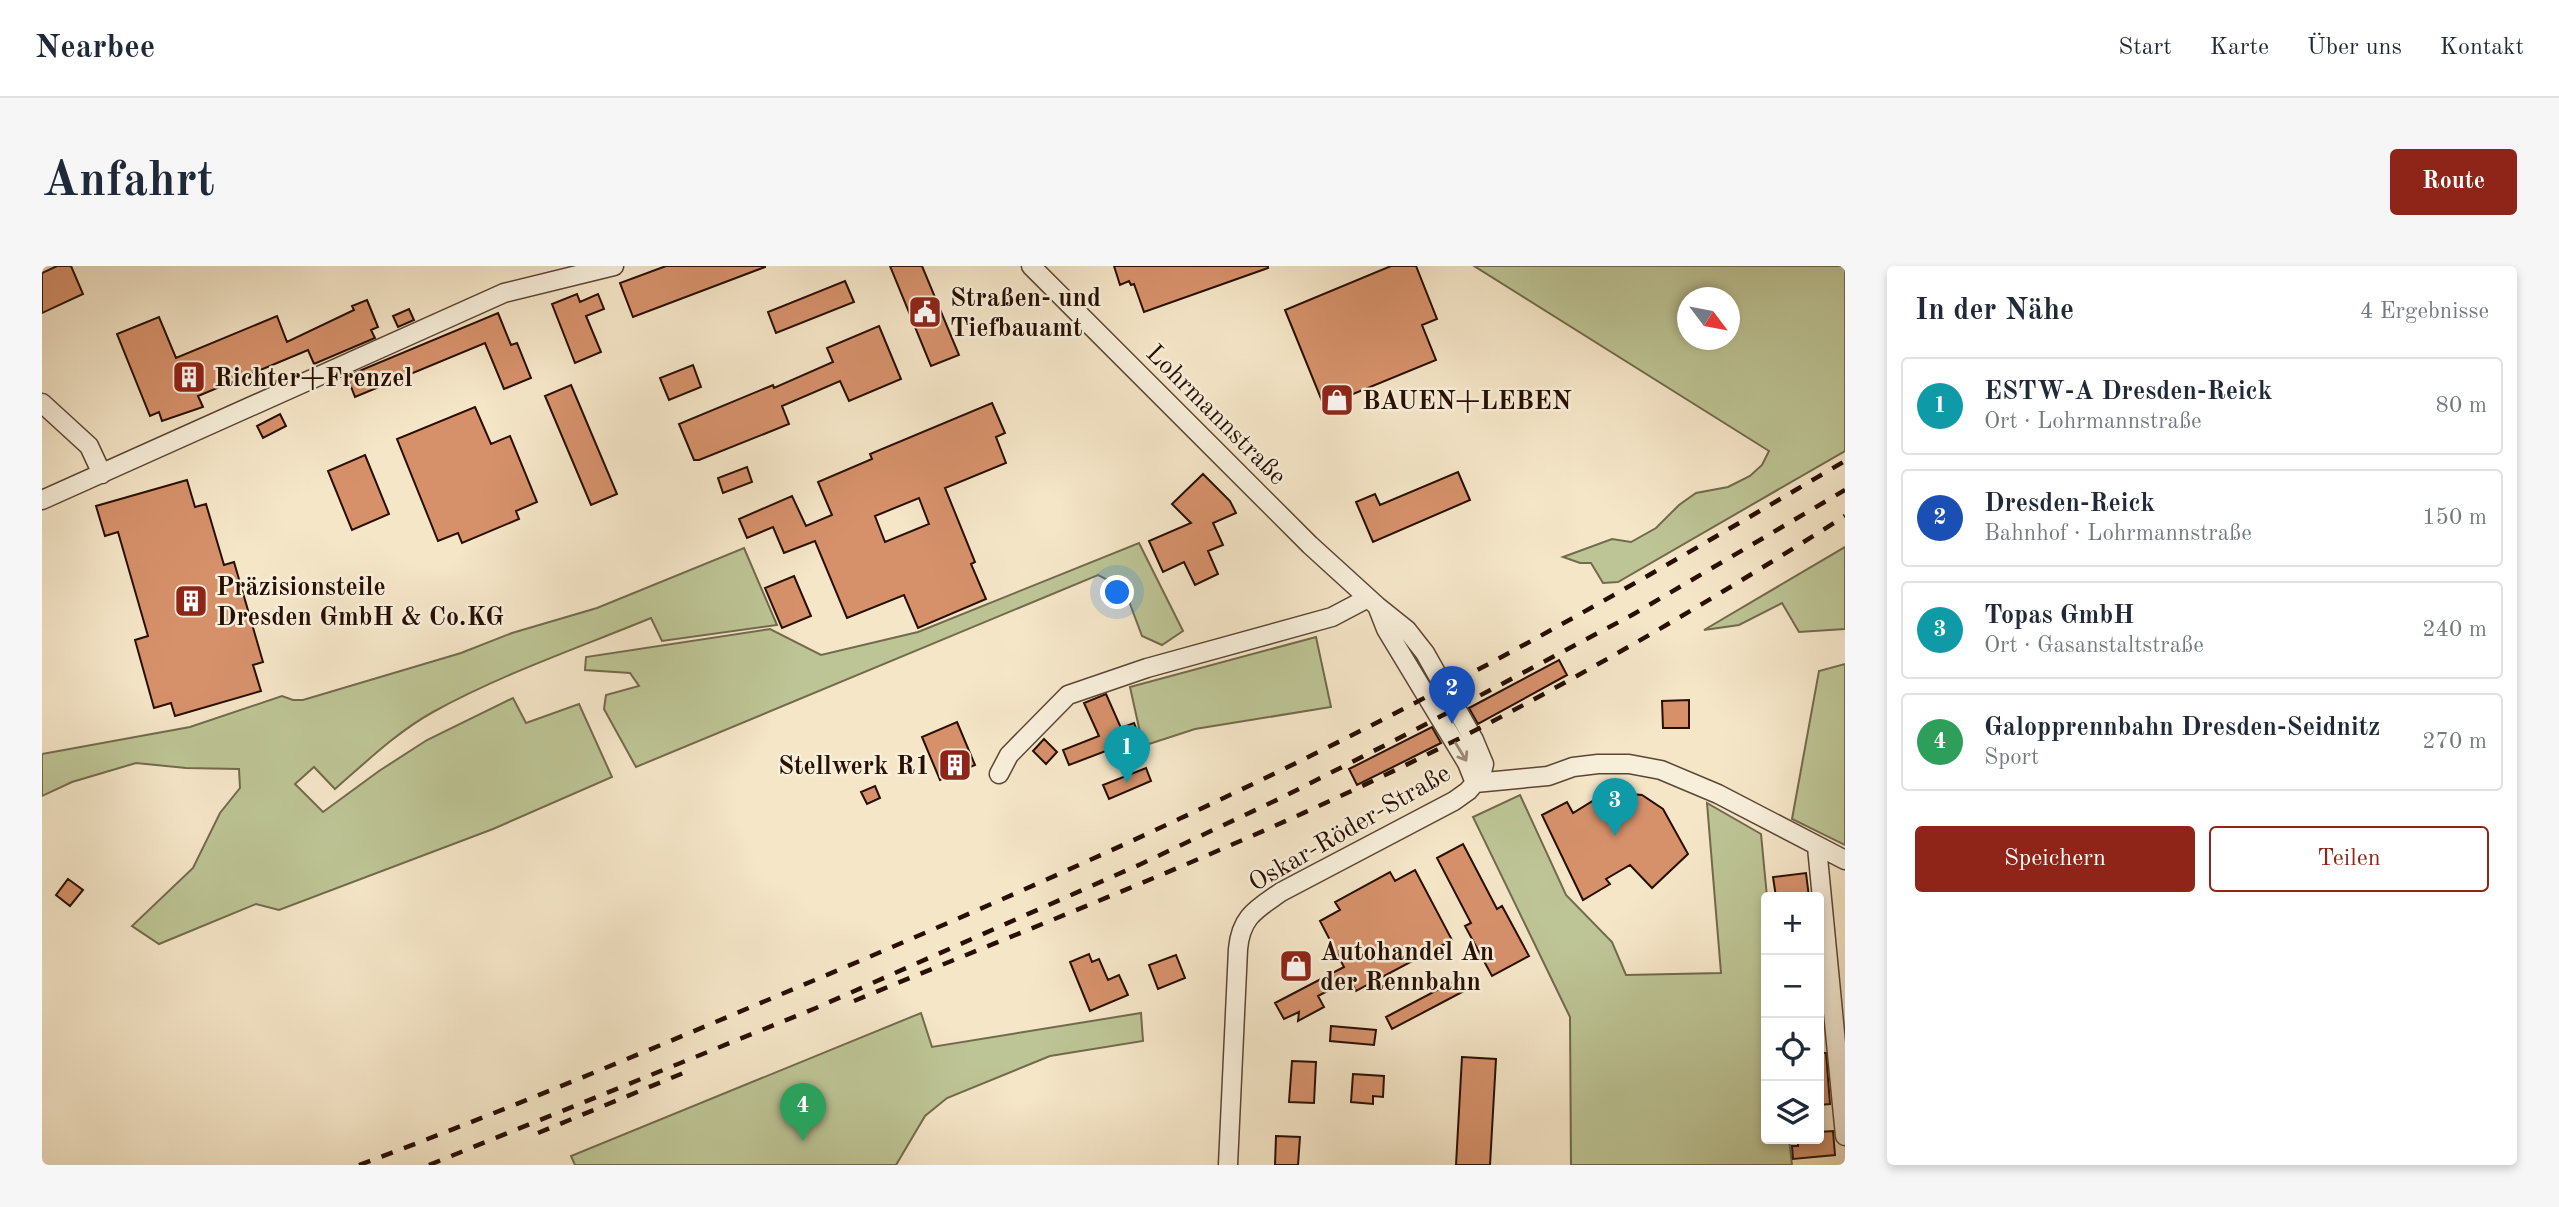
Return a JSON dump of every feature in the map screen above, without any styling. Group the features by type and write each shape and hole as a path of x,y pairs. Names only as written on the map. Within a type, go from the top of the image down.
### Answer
{"street":[{"path":"42,500 504,293 614,266"},
{"name":"Lohrmannstraße","path":"1031,266 1310,545 1407,630 1425,653 1484,764 1481,776 1475,783"},
{"path":"42,403 89,446 102,474"},
{"path":"999,774 1009,755 1068,695 1147,668 1332,617 1372,602"},
{"path":"1475,783 1548,776 1573,767 1598,764 1629,764 1661,770 1718,794 1845,860"},
{"name":"Oskar-Röder-Straße","path":"1228,1165 1239,937 1244,922 1281,892 1454,801 1475,783"},
{"path":"1818,847 1845,1136"}],"green space":[{"path":"1474,266 1845,266 1845,451 1618,582 1603,583 1591,563 1580,563 1563,557 1612,539 1631,542 1656,528 1679,505 1696,493 1728,487 1750,476 1762,465 1769,451"},
{"path":"1139,543 1183,631 1162,645 1142,636 1124,588 1098,575 636,767 604,709 606,695 639,686 630,673 585,670 586,657 770,629 821,655 918,632"},
{"path":"1845,547 1845,629 1799,632 1782,603 1739,625 1704,630"},
{"path":"744,548 777,625 662,641 651,618 513,673 433,712 394,738 335,789 314,767 295,784 323,812 427,740 513,698 526,723 579,704 612,777 493,829 279,910 256,904 159,944 132,926 193,868 220,813 240,788 239,769 136,763 72,782 42,796 42,754 190,727 282,696 303,700 461,653 512,633 597,608"},
{"path":"1316,637 1331,707 1195,729 1143,746 1130,687"},
{"path":"1845,664 1845,845 1792,819 1819,671"},
{"path":"1520,795 1566,895 1612,942 1626,975 1721,973 1707,803 1761,834 1767,892 1761,892 1761,1144 1790,1144 1792,1165 1571,1165 1570,1017 1473,817"},
{"path":"921,1013 932,1047 1141,1013 1143,1041 1050,1056 947,1098 925,1116 896,1165 575,1165 571,1156"}],"building":[{"path":"57,266 71,266 83,294 42,313 42,273"},
{"path":"666,266 765,267 633,317 620,283"},
{"name":"Straßen- und Tiefbauamt","path":"890,266 922,266 959,355 931,366"},
{"path":"1114,266 1268,268 1144,312 1134,284 1131,285 1129,281 1120,285"},
{"path":"1391,266 1416,266 1437,319 1422,325 1436,360 1324,406 1285,310"},
{"path":"845,281 854,302 776,333 768,312"},
{"path":"577,294 580,302 598,294 604,309 586,316 601,352 575,363 552,304"},
{"name":"Richter+Frenzel","path":"367,300 378,327 371,330 375,338 314,364 308,350 198,396 203,407 162,421 159,412 150,416 117,334 159,317 176,358 277,316 287,342 354,310 352,306"},
{"path":"409,309 414,320 398,327 393,316"},
{"path":"498,313 511,345 517,343 531,378 504,389 485,343 355,397 347,376"},
{"path":"879,326 901,379 849,401 840,381 782,406 789,424 694,460 679,424 833,362 827,348"},
{"path":"693,365 701,387 669,400 660,378"},
{"path":"571,385 617,494 591,505 545,396"},
{"path":"992,403 1005,433 996,437 1006,463 945,488 975,562 971,564 986,599 918,628 904,595 847,618 815,541 784,553 773,527 747,538 739,519 792,496 806,526 832,515 818,482 872,459 870,454","holes":["919,498 929,524 885,542 875,516"]},
{"path":"475,407 491,444 510,436 537,502 516,511 519,519 462,543 458,533 438,541 397,439"},
{"path":"280,414 286,426 263,438 257,426"},
{"path":"365,455 389,514 352,530 328,471"},
{"path":"747,467 752,482 723,493 718,478"},
{"path":"1458,472 1470,500 1373,542 1356,502 1375,494 1380,505"},
{"path":"1203,474 1230,501 1236,513 1213,523 1223,545 1208,551 1218,574 1195,585 1184,562 1163,572 1149,541 1191,523 1172,504"},
{"name":"Präzisionsteile Dresden GmbH & Co.KG","path":"187,480 195,507 206,504 224,565 234,562 263,662 253,665 261,691 175,716 171,703 154,708 135,640 148,636 118,532 105,536 96,506"},
{"path":"794,576 811,616 782,628 765,588"},
{"path":"1559,660 1567,675 1478,724 1469,708"},
{"path":"1106,694 1121,728 1134,723 1140,738 1069,765 1063,750 1099,736 1084,703"},
{"path":"1689,700 1689,728 1663,728 1662,701"},
{"path":"957,722 975,765 940,780 922,737"},
{"path":"1432,727 1441,743 1357,785 1349,769"},
{"path":"1044,739 1057,752 1046,764 1033,751"},
{"path":"1146,768 1151,781 1109,799 1103,785"},
{"path":"875,786 880,798 867,804 861,792"},
{"path":"1607,792 1642,795 1663,809 1688,854 1652,888 1630,865 1606,879 1610,884 1583,900 1542,815 1567,802 1573,813"},
{"path":"1463,844 1497,909 1502,906 1529,956 1492,976 1465,926 1471,923 1437,858"},
{"path":"1415,870 1452,940 1356,991 1350,979 1318,996 1324,1007 1298,1021 1299,1012 1284,1019 1275,1003 1344,967 1320,921 1340,910 1335,902 1390,872 1395,881"},
{"path":"1806,873 1808,892 1775,892 1773,877"},
{"path":"68,879 83,890 70,906 56,895"},
{"path":"1089,954 1092,962 1099,959 1108,980 1119,975 1128,995 1090,1011 1070,962"},
{"path":"1176,955 1185,978 1158,989 1149,965"},
{"path":"1458,979 1464,991 1392,1029 1386,1017"},
{"path":"1331,1026 1376,1030 1374,1045 1330,1041"},
{"path":"1824,1053 1826,1053 1830,1104 1824,1105"},
{"path":"1462,1057 1496,1059 1490,1165 1456,1165"},
{"path":"1292,1061 1316,1062 1314,1103 1289,1102"},
{"path":"1353,1074 1384,1076 1383,1097 1373,1096 1373,1104 1351,1102"},
{"path":"1833,1131 1835,1155 1793,1159 1792,1146 1824,1144 1824,1132"},
{"path":"1276,1136 1300,1137 1298,1165 1275,1165"}],"railway":[{"path":"359,1165 524,1101 796,988 1050,878 1217,801 1382,720 1512,651 1845,461"},
{"path":"429,1165 816,1008 1141,864 1283,797 1632,615 1845,490"},
{"path":"854,1001 1277,825 1416,760 1526,704 1633,644 1845,516"},
{"path":"538,1133 693,1069"}],"place":[{"name":"Straßen- und Tiefbauamt","path":"925,312"},
{"name":"Richter+Frenzel","path":"189,377"},
{"name":"BAUEN+LEBEN","path":"1337,400"},
{"name":"Präzisionsteile Dresden GmbH & Co.KG","path":"191,601"},
{"name":"Dresden-Reick","path":"1452,724"},
{"name":"Stellwerk R1","path":"955,765"},
{"name":"ESTW-A Dresden-Reick","path":"1127,783"},
{"name":"Topas GmbH","path":"1615,836"},
{"name":"Autohandel An der Rennbahn","path":"1296,966"},
{"name":"Galopprennbahn Dresden-Seidnitz","path":"803,1141"}]}
